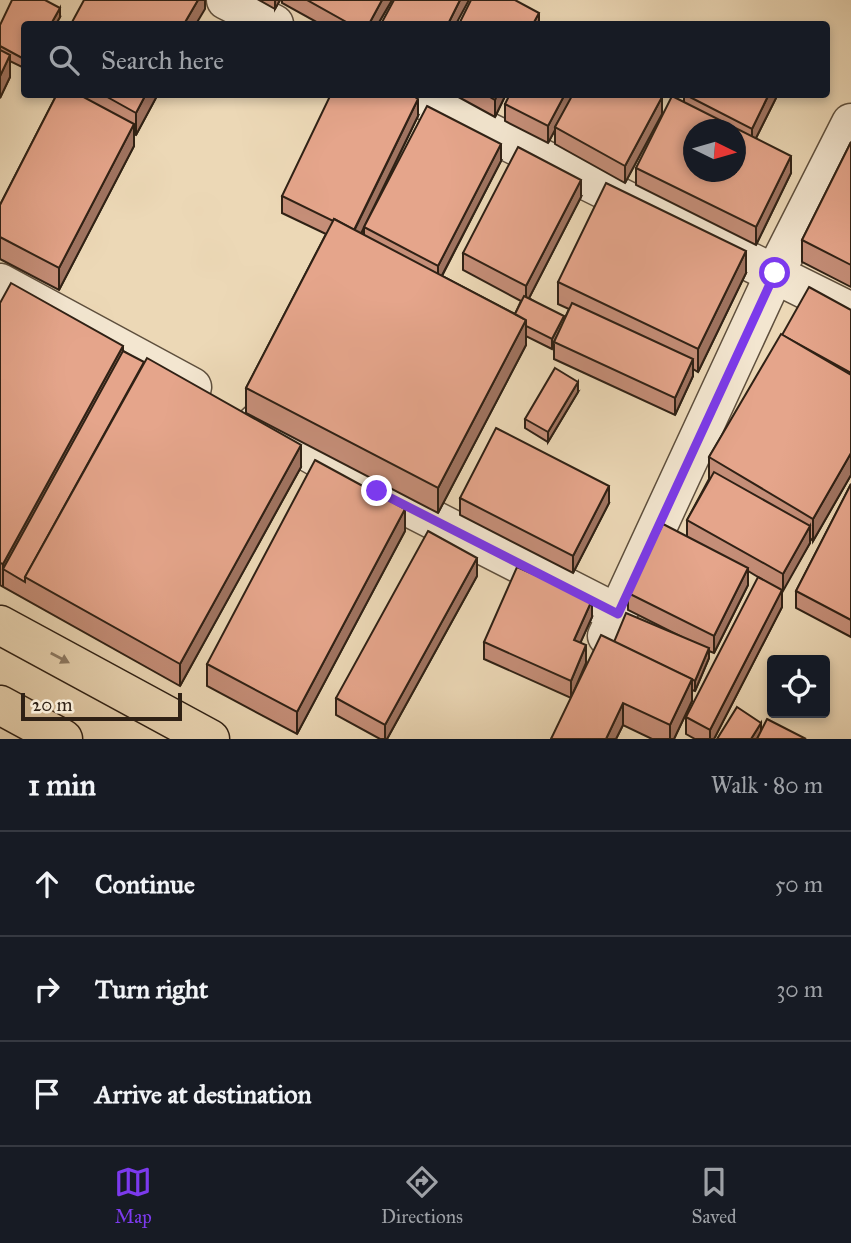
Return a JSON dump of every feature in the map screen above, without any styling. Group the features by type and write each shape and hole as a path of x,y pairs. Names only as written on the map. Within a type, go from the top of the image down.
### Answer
{"main road":[{"path":"0,625 210,739"},
{"path":"0,705 63,739"}],"street":[{"path":"226,0 268,21"},
{"path":"420,98 851,312"},
{"path":"589,671 618,614 775,273 851,123"},
{"path":"0,283 377,491 618,614"}],"building":[{"path":"12,0 45,0 60,8 53,21 21,21 21,57 0,46 0,25"},
{"path":"84,0 198,0 186,21 73,21"},
{"path":"307,0 382,0 371,21 345,21"},
{"path":"394,0 460,0 450,21 383,21"},
{"path":"471,0 515,0 539,13 535,21 460,21"},
{"path":"0,50 10,55 0,76"},
{"path":"55,98 85,98 134,124 59,268 0,237 0,205"},
{"path":"109,98 144,98 136,113"},
{"path":"329,98 418,99 354,230 282,196"},
{"path":"508,98 563,98 548,126 505,104"},
{"path":"571,98 661,98 625,166 555,127"},
{"path":"671,98 718,119 683,119 683,182 746,182 746,133 791,156 756,227 636,168"},
{"path":"692,98 767,98 752,129 746,126 746,119 733,119"},
{"path":"427,106 501,144 438,266 364,227"},
{"path":"851,142 851,265 802,240"},
{"path":"518,147 581,180 526,286 463,253"},
{"path":"606,183 746,251 698,349 558,282"},
{"path":"334,219 526,320 438,488 246,388"},
{"path":"11,283 123,346 3,564 0,563 0,303"},
{"path":"809,287 851,310 851,373 782,335"},
{"path":"524,296 564,316 552,339 526,326 526,320 515,314"},
{"path":"572,303 693,359 675,398 554,342"},
{"path":"781,334 851,375 851,453 813,519 709,457"},
{"path":"123,351 144,362 25,577 25,582 3,569"},
{"path":"147,358 301,445 180,664 25,577"},
{"path":"555,368 578,382 548,432 525,419"},
{"path":"496,428 609,486 573,556 460,498"},
{"path":"315,460 405,509 297,712 207,664"},
{"path":"714,472 810,526 783,574 687,520"},
{"path":"851,484 851,620 796,591"},
{"path":"663,524 748,568 714,636 628,593"},
{"path":"428,531 477,558 385,725 336,698"},
{"path":"517,567 592,600 574,640 586,645 571,681 484,642"},
{"path":"758,577 782,590 710,730 686,717"},
{"path":"626,613 709,648 695,681 614,642"},
{"path":"601,635 692,679 670,725 623,703 606,739 551,739"},
{"path":"737,707 761,723 751,739 717,739"},
{"path":"767,719 806,739 757,739"}],"route":[{"path":"377,491 618,614 775,273"}]}
